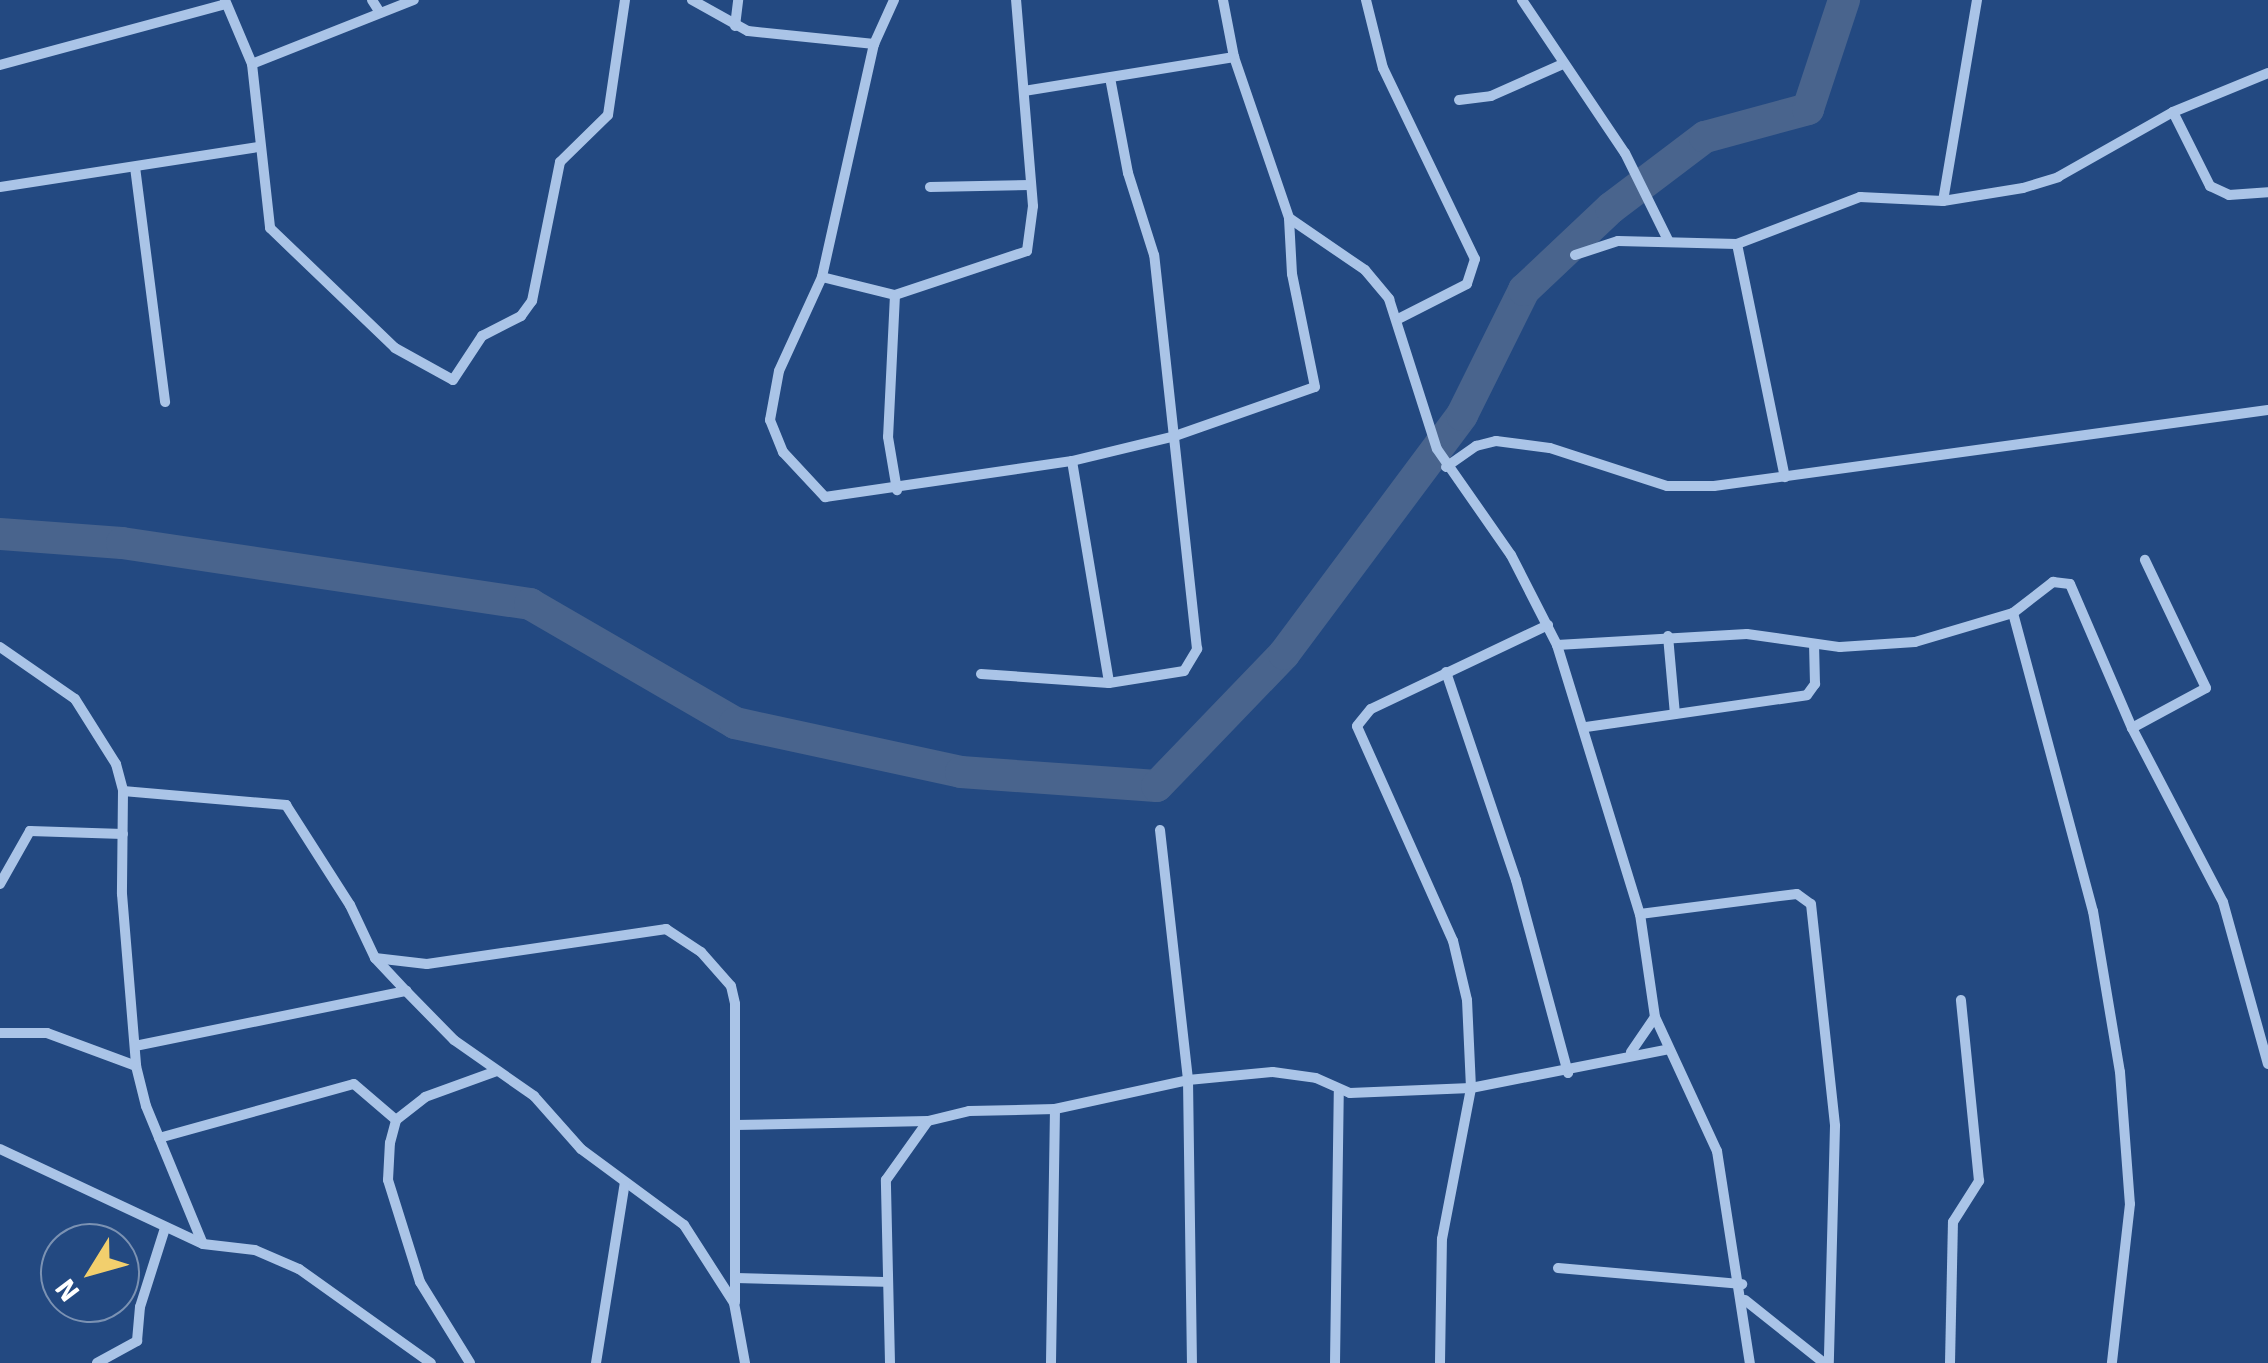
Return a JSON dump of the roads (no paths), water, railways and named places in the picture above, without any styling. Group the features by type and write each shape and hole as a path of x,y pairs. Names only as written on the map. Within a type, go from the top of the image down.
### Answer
{"street":[{"path":"372,0 380,13"},
{"path":"252,64 414,0"},
{"path":"0,65 225,2 252,64 270,228 395,348 453,380 482,336 522,316 532,301 560,162 608,114 626,0"},
{"path":"692,0 734,26 874,44"},
{"path":"734,26 738,0"},
{"path":"894,0 874,44 822,277 779,371 770,420 783,452 825,497 897,490 1072,461 1175,436 1315,387 1292,274 1289,218 1234,58 1223,0"},
{"path":"822,277 896,295 1026,251 1030,185 1016,0"},
{"path":"1366,0 1383,68 1476,259 1467,284 1400,318"},
{"path":"1522,0 1625,153 1668,240"},
{"path":"1943,201 1978,0"},
{"path":"1024,91 1234,58"},
{"path":"1459,100 1491,96 1563,64"},
{"path":"1576,255 1597,244 1668,240 1737,244 1860,197 1943,201 2058,177 2172,112 2268,73"},
{"path":"982,674 1109,683 1184,671 1198,649 1154,254 1110,78"},
{"path":"2172,112 2210,186 2229,196 2268,192"},
{"path":"0,187 259,147"},
{"path":"135,166 164,402"},
{"path":"930,187 1030,185"},
{"path":"1289,218 1365,270 1400,318 1446,466 1511,555 1557,645 1586,727 1640,914 1655,1017 1717,1150 1745,1300 1750,1363"},
{"path":"1737,244 1785,477"},
{"path":"896,295 888,437 897,490"},
{"path":"1446,466 1476,446 1496,441 1550,448 1666,486 1785,477 2268,410"},
{"path":"1072,461 1109,683"},
{"path":"2132,728 2206,688 2145,560"},
{"path":"1557,645 1747,634 1814,644 1915,642 2013,613 2053,582 2070,584 2132,728 2222,902 2268,1064"},
{"path":"2013,613 2093,911 2120,1072 2130,1204 2112,1363"},
{"path":"1440,1363 1442,1238 1471,1088 1468,1000 1452,942 1357,726 1372,709 1548,624"},
{"path":"1668,636 1676,714"},
{"path":"1586,727 1808,694 1814,684 1814,644"},
{"path":"0,647 75,699 102,738 123,791 136,1066 159,1138 203,1244"},
{"path":"1446,672 1516,880 1568,1073"},
{"path":"123,791 286,805 350,905 375,958 406,991 497,1071 534,1096 581,1149 684,1226 734,1303"},
{"path":"1160,830 1188,1080 1192,1363"},
{"path":"0,884 30,831 123,834"},
{"path":"1640,914 1797,894 1811,904 1835,1126 1827,1363"},
{"path":"375,958 427,964 666,929 682,936 730,986 736,1124 734,1303 745,1363"},
{"path":"134,1046 406,991"},
{"path":"1950,1363 1953,1222 1979,1181 1961,1000"},
{"path":"1631,1052 1655,1017"},
{"path":"0,1033 47,1033 136,1066"},
{"path":"736,1124 928,1121 969,1111 1054,1109 1188,1080 1273,1072 1316,1078 1339,1092 1471,1088 1568,1073 1631,1052 1669,1048"},
{"path":"470,1363 420,1282 388,1180 396,1120 425,1096 497,1071"},
{"path":"159,1138 354,1084 396,1120"},
{"path":"1336,1363 1339,1092"},
{"path":"1051,1363 1054,1109"},
{"path":"890,1363 884,1282 886,1180 928,1121"},
{"path":"0,1149 203,1244 255,1250 299,1269 431,1363"},
{"path":"596,1363 625,1182"},
{"path":"97,1363 137,1341 140,1306 165,1228"},
{"path":"1558,1268 1742,1284"},
{"path":"736,1278 884,1282"},
{"path":"1745,1300 1827,1363"}],"waterway":[{"path":"0,534 122,543 530,604 735,723 961,772 1157,786 1284,654 1462,415 1524,290 1611,208 1705,137 1808,109 1844,0"}]}
